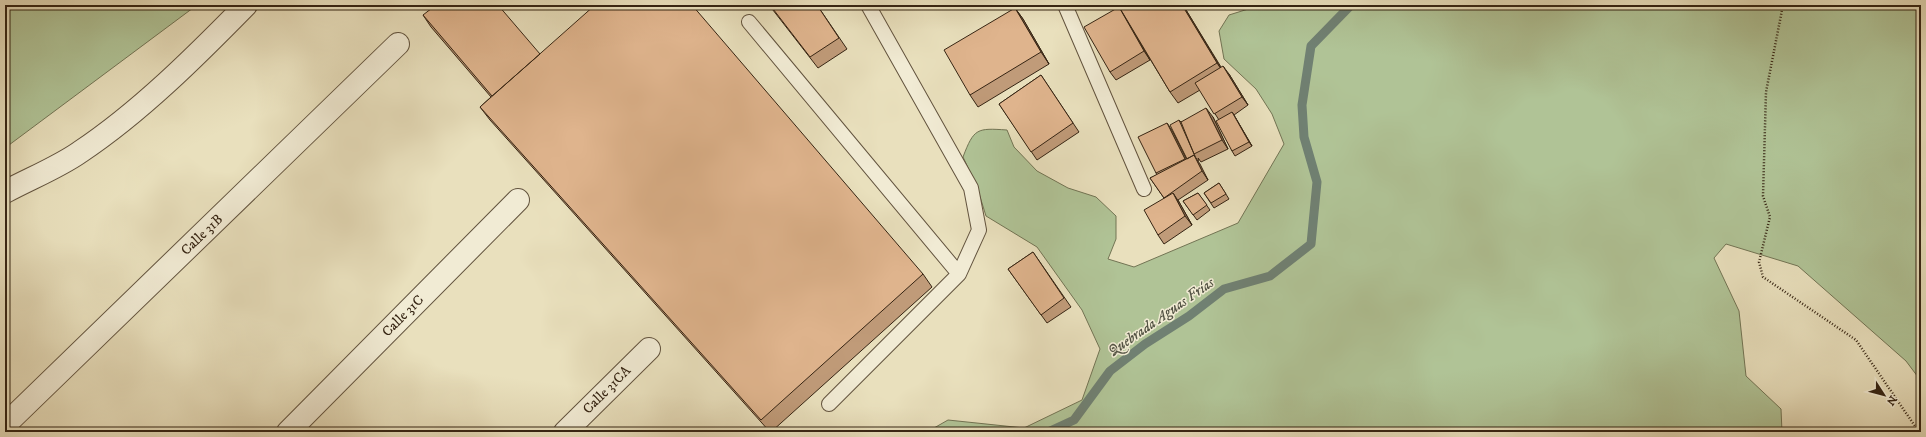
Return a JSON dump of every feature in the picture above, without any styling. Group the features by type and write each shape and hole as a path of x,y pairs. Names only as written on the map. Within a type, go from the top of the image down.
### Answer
{"street":[{"path":"5,192 80,153 115,126 198,54 246,5"},
{"name":"Calle 31B","path":"5,425 398,44"},
{"name":"Calle 31C","path":"288,432 518,200"},
{"name":"Calle 31CA","path":"565,432 649,349"}],"lane":[{"path":"829,404 959,274 979,230 971,188 868,5"},
{"path":"1064,5 1144,188"},
{"path":"749,22 959,274"}],"path":[{"path":"1783,5 1766,92 1763,196 1770,217 1759,262 1763,277 1856,340 1919,432"}],"green space":[{"path":"5,5 197,5 9,145 5,137"},
{"path":"1261,5 1921,5 1921,381 1906,361 1798,266 1726,244 1714,258 1739,311 1746,376 1781,409 1782,432 927,432 948,420 1024,428 1082,400 1100,349 1082,310 1037,247 986,216 977,187 963,157 970,140 974,135 983,130 1007,130 1014,147 1037,171 1068,188 1096,197 1116,216 1116,239 1108,259 1134,267 1238,223 1284,144 1272,114 1256,89 1224,59 1219,31 1229,15"}],"building":[{"path":"436,5 498,5 540,54 492,96 423,15"},
{"path":"595,5 692,5 923,274 761,420 480,107"},
{"path":"770,5 817,5 839,38 810,57"},
{"path":"1118,5 1182,5 1217,63 1170,92"},
{"path":"1119,7 1144,51 1110,72 1084,27"},
{"path":"1015,8 1041,52 970,95 944,50"},
{"path":"1223,66 1242,97 1214,114 1195,83"},
{"path":"1041,75 1073,123 1031,152 999,104"},
{"path":"1206,108 1222,140 1194,154 1181,122"},
{"path":"1232,112 1249,142 1232,151 1216,121"},
{"path":"1179,120 1195,156 1194,155 1187,159 1170,125"},
{"path":"1167,123 1185,159 1156,173 1138,137"},
{"path":"1194,155 1202,171 1164,198 1150,178"},
{"path":"1219,183 1226,194 1211,203 1204,193"},
{"path":"1173,193 1185,216 1158,235 1144,210"},
{"path":"1198,193 1207,205 1193,215 1183,201"},
{"path":"1033,252 1064,298 1041,315 1008,269"}],"waterway":[{"name":"Quebrada Aguas Frías","path":"1048,432 1074,420 1110,371 1145,344 1189,316 1224,289 1270,276 1311,244 1317,182 1304,137 1302,105 1311,46 1351,5"}]}
